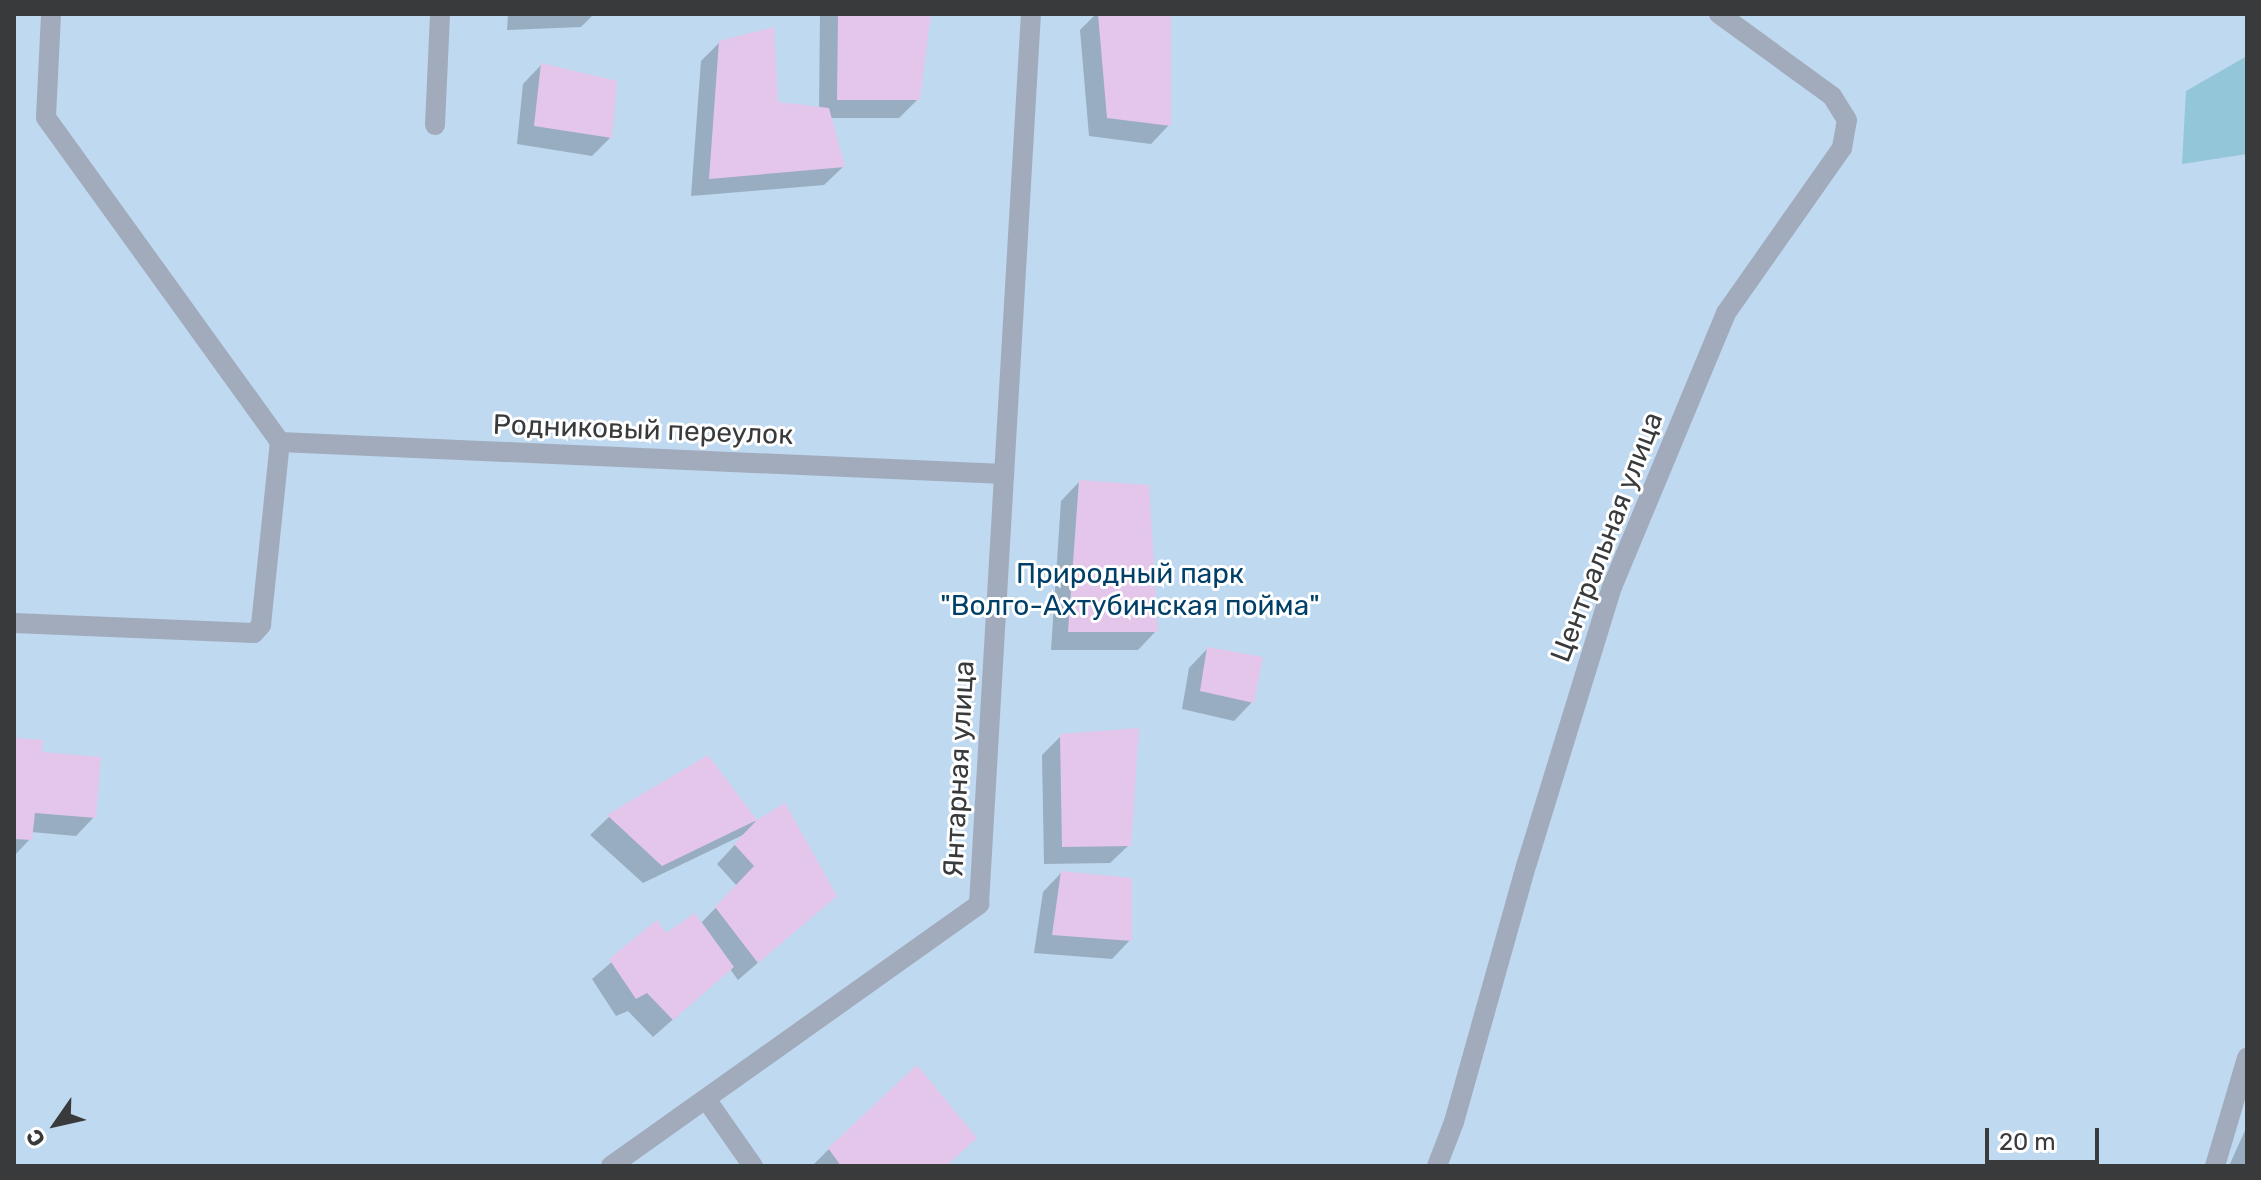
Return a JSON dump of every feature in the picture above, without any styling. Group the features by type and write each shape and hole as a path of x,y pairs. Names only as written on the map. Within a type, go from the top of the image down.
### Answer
{"street":[{"path":"14,623 254,633 261,625 280,442 46,117 51,14"},
{"path":"435,125 440,14"},
{"name":"Янтарная улица","path":"611,1166 979,904 1031,14"},
{"name":"Центральная улица","path":"1437,1166 1454,1122 1527,863 1612,587 1726,313 1842,148 1847,120 1832,96 1719,14"},
{"name":"Родниковый переулок","path":"280,442 1004,474"},
{"path":"2215,1166 2247,1058"},
{"path":"706,1099 753,1166"}],"green space":[{"name":"Природный парк \"Волго-Ахтубинская пойма\"","path":"14,14 2247,14 2247,1166 14,1166"}],"shaded area":[{"path":"2247,56 2247,154 2182,164 2186,91"}],"building":[{"path":"838,14 931,14 920,100 837,100"},
{"path":"1098,14 1171,14 1171,126 1107,118"},
{"path":"774,27 778,102 829,108 845,167 709,179 719,41"},
{"path":"541,63 617,81 612,138 534,126"},
{"path":"1079,480 1149,485 1158,632 1068,632"},
{"path":"1207,647 1263,657 1254,703 1200,691"},
{"path":"1139,728 1131,846 1062,847 1060,734"},
{"path":"14,738 43,740 42,752 101,757 96,818 35,813 32,840 14,839"},
{"path":"708,755 757,820 662,866 607,815"},
{"path":"785,803 837,896 758,963 715,907 754,866 734,844 757,820"},
{"path":"1061,871 1132,878 1132,941 1052,935"},
{"path":"695,913 734,967 673,1020 647,993 636,999 609,959 657,920 666,933"},
{"path":"917,1065 977,1138 946,1166 841,1166 828,1148"}]}
